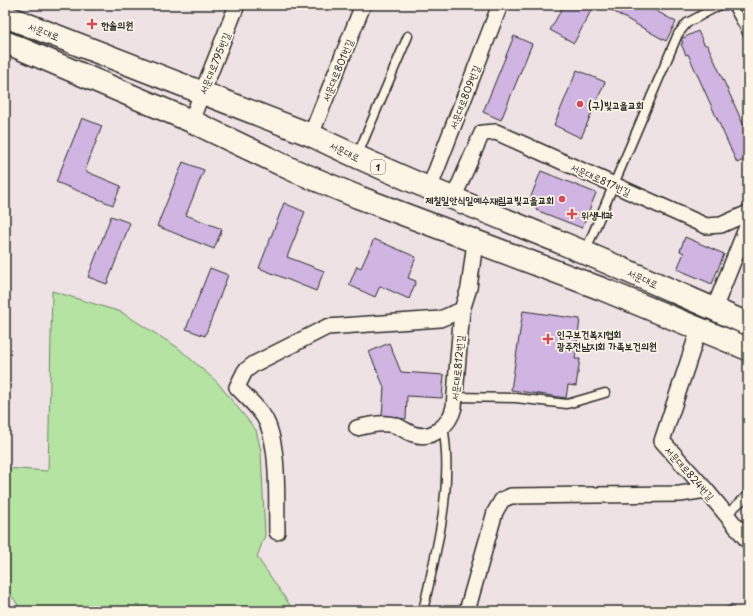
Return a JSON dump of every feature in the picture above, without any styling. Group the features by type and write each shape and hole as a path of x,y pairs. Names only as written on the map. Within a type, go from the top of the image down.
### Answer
{"main road":[{"name":"서문대로","path":"5,16 311,135 356,157 429,189 585,253 748,324"},
{"path":"5,42 191,121 293,170 475,242 602,289 748,350"}],"street":[{"name":"서문대로795번길","path":"191,121 237,5"},
{"name":"서문대로801번길","path":"311,135 363,5"},
{"name":"서문대로809번길","path":"429,189 500,5"},
{"path":"5,52 27,51"},
{"name":"서문대로817번길","path":"453,199 482,133 496,132 706,226 721,225 748,216"},
{"path":"714,309 748,216"},
{"name":"서문대로812번길","path":"443,426 452,415 462,310 469,288 475,242"},
{"path":"277,532 273,444 270,429 263,416 237,387 245,371 254,364 327,327 440,319 462,310"},
{"name":"서문대로824번길","path":"699,329 662,441 727,514 748,541"},
{"path":"357,428 368,425 394,425 415,435 422,436 435,433 443,426"},
{"path":"467,611 495,512 502,500 511,496 680,494 706,490"}],"lane":[{"path":"585,253 678,34 687,22 720,5"},
{"path":"732,5 744,18 748,34"},
{"path":"356,157 408,36"},
{"path":"454,397 516,398 567,404 605,393"},
{"path":"423,611 444,511 446,449 443,426"},
{"path":"727,514 748,495"}],"green space":[{"path":"52,291 121,312 177,347 217,382 256,430 261,451 265,535 257,557 294,611 22,611 5,586 5,468 48,471"}],"building":[{"path":"564,5 594,5 574,43 550,30"},
{"path":"602,5 646,5 676,22 666,41"},
{"path":"698,31 704,44 708,46 748,135 748,158 737,163 688,54 686,55 681,44 683,43 681,39"},
{"path":"514,36 532,44 501,120 483,112"},
{"name":"(구)빛고을교회","path":"577,70 605,82 581,138 554,125"},
{"path":"82,118 102,126 85,171 121,186 113,205 56,182"},
{"path":"183,162 204,170 186,215 222,229 214,249 157,226"},
{"name":"제칠일안식일예수재림교빛고을교회","path":"541,171 596,193 582,228 536,210 537,207 528,204"},
{"path":"284,203 305,212 287,257 324,271 316,291 259,268"},
{"path":"111,216 130,223 107,284 88,277"},
{"path":"685,237 724,254 712,284 677,269 684,253 680,251"},
{"path":"374,239 416,257 408,278 416,281 409,299 380,286 375,297 349,285 357,266 361,268"},
{"path":"210,268 228,275 205,336 186,329"},
{"name":"인구보건복지협회 광주전남지회 가족보건의원","path":"523,311 580,319 575,359 580,359 576,386 568,385 566,398 511,390"},
{"path":"389,343 401,372 444,375 442,398 407,396 406,419 382,417 384,387 369,352"},
{"path":"731,604 736,611 723,611"}],"place":[{"name":"한솔의원","path":"92,24"},
{"name":"(구)빛고을교회","path":"580,104"},
{"name":"제칠일안식일예수재림교빛고을교회","path":"562,199"},
{"name":"위생내과","path":"572,214"},
{"name":"인구보건복지협회 광주전남지회 가족보건의원","path":"548,339"}]}
